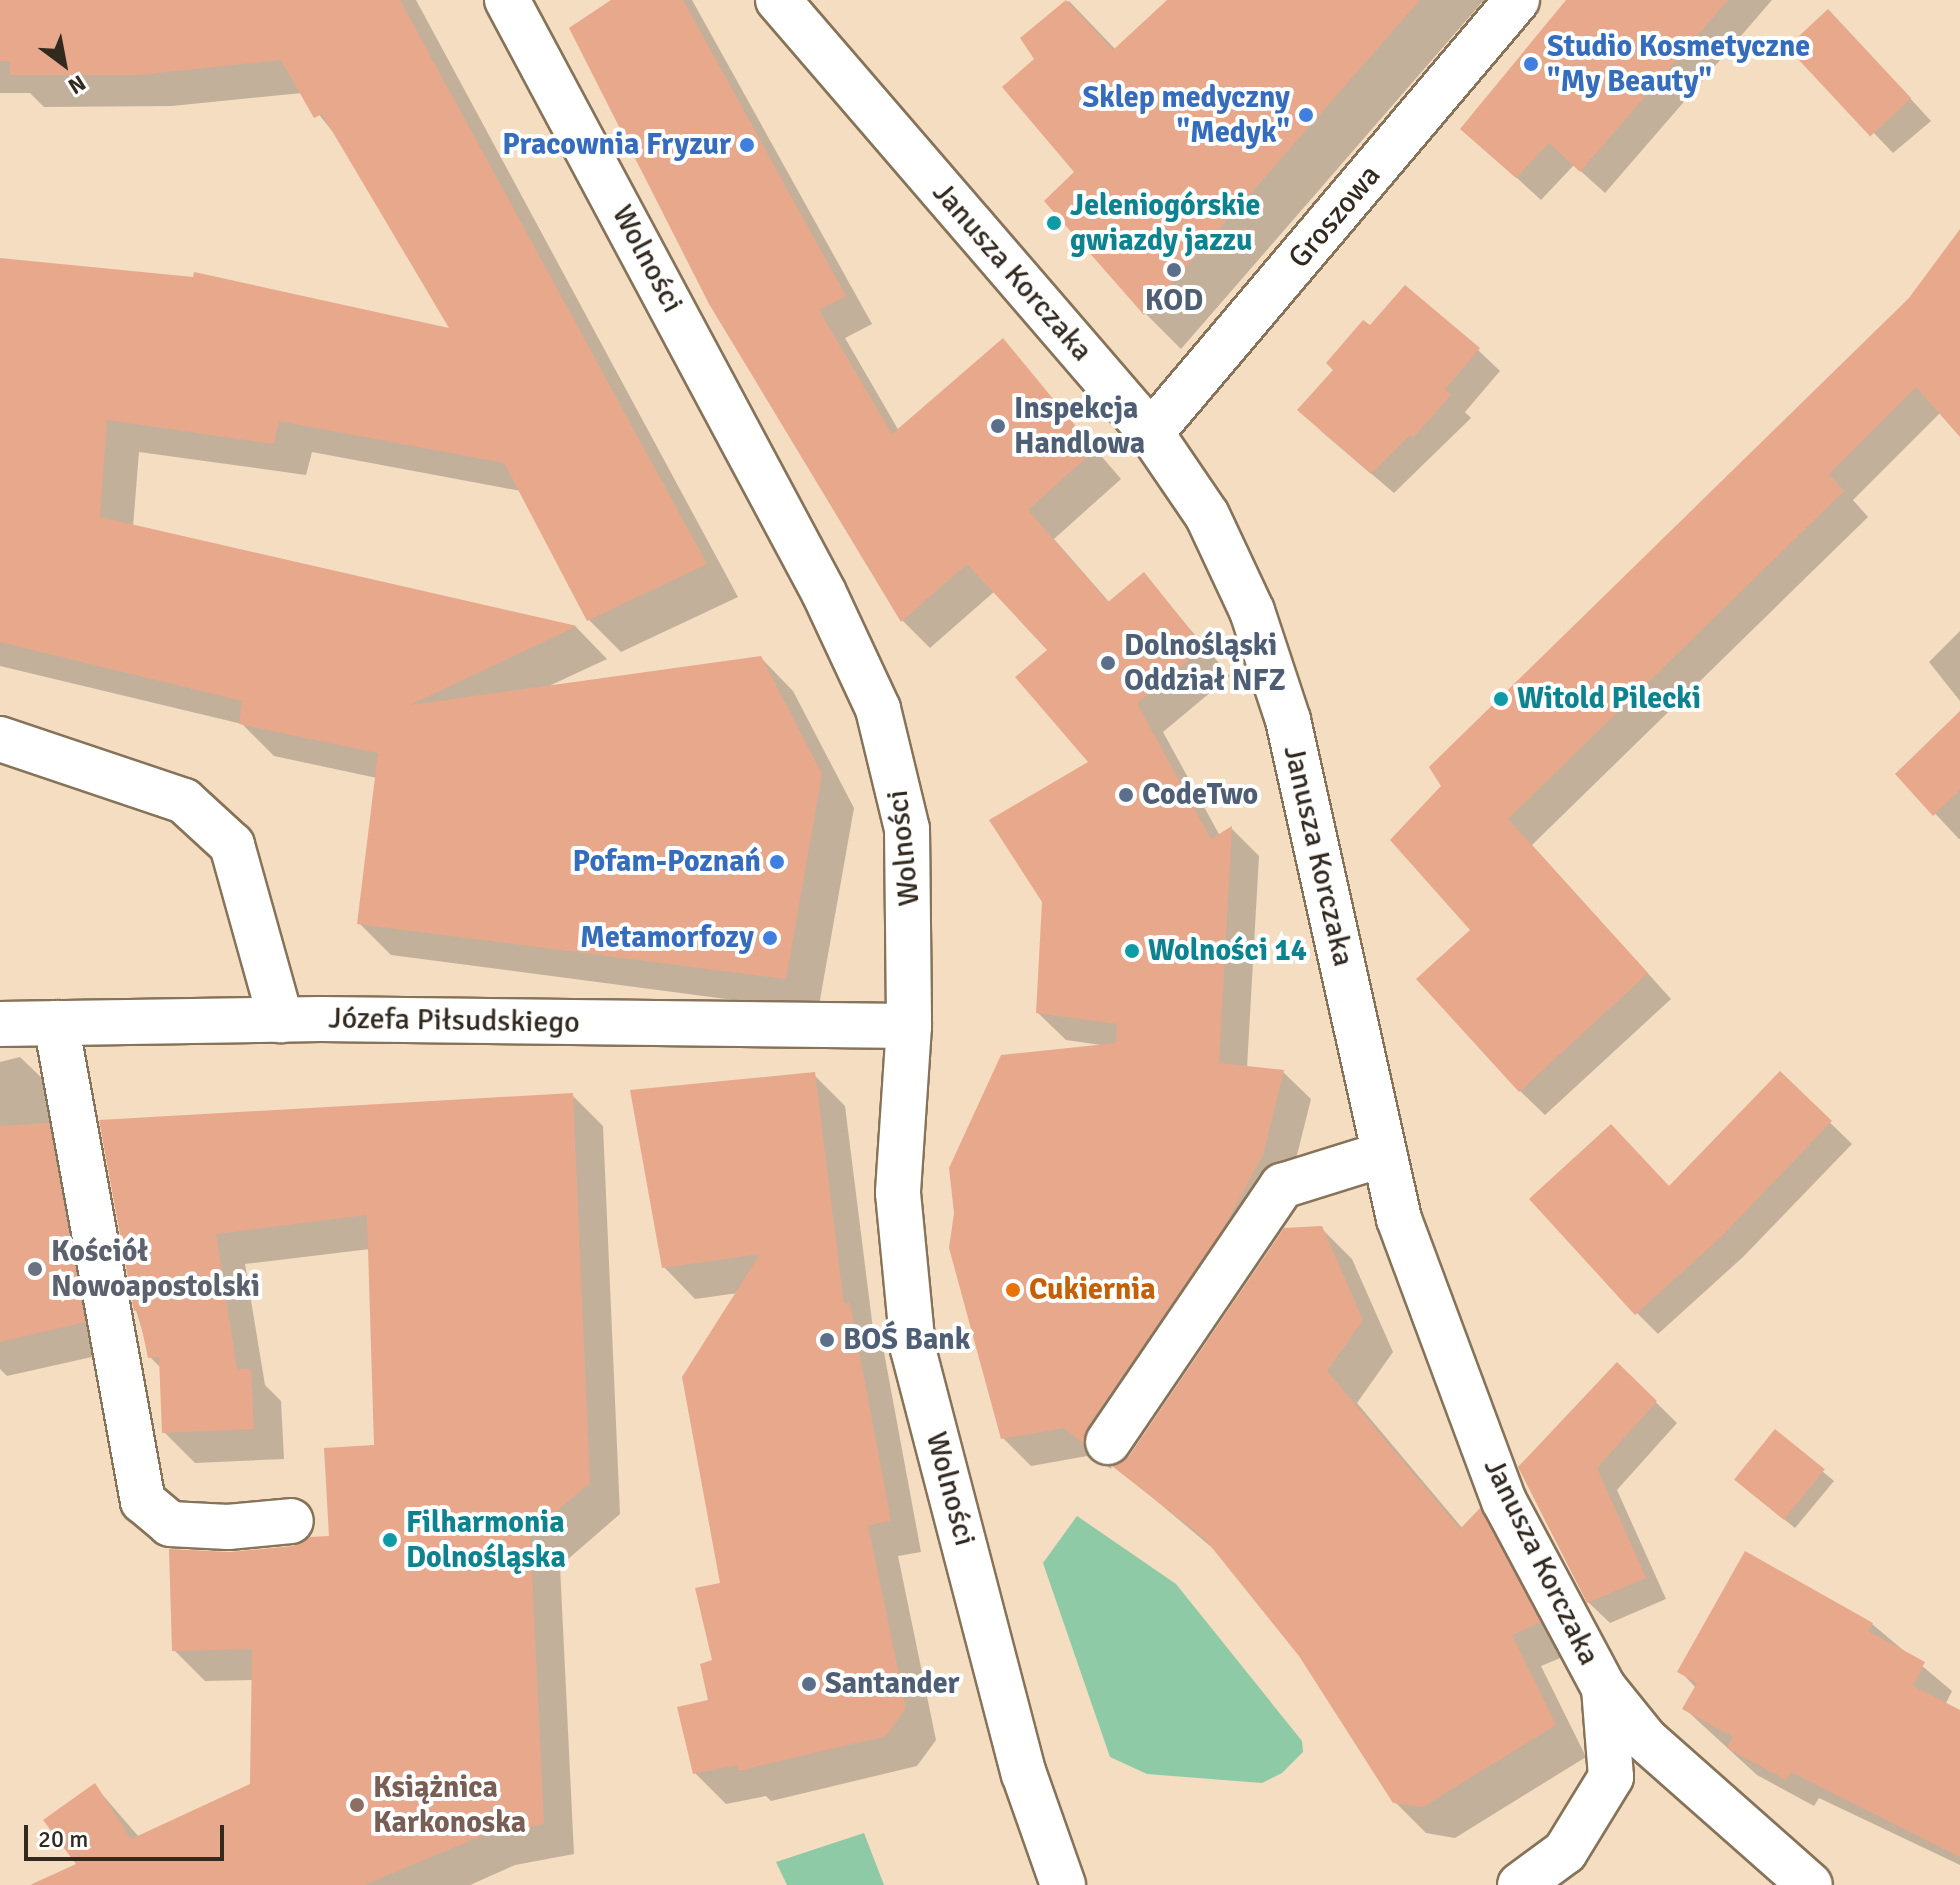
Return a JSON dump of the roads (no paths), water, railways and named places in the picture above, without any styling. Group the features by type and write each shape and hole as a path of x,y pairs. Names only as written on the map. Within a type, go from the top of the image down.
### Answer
{"street":[{"name":"Wolności","path":"507,0 817,579 878,709 907,829 909,1026 898,1193 913,1349 1024,1774 1063,1885"},
{"name":"Janusza Korczaka","path":"778,0 1151,433 1207,515 1252,611 1284,707 1399,1219 1504,1501 1604,1688 1645,1739 1810,1885"},
{"name":"Groszowa","path":"1151,433 1517,0"},
{"path":"0,739 184,801 232,845 281,1020"},
{"name":"Józefa Piłsudskiego","path":"0,1024 281,1020 909,1026"},
{"path":"56,1023 143,1501 170,1524 228,1527 291,1521"},
{"path":"1108,1442 1282,1186 1384,1154"},
{"path":"1520,1885 1565,1852 1611,1777 1604,1688"}],"place":[{"name":"Studio Kosmetyczne \"My Beauty\"","path":"1531,64"},
{"name":"Sklep medyczny \"Medyk\"","path":"1306,115"},
{"name":"Pracownia Fryzur","path":"747,145"},
{"name":"Jeleniogórskie gwiazdy jazzu","path":"1054,223"},
{"name":"KOD","path":"1174,270"},
{"name":"Inspekcja Handlowa","path":"998,426"},
{"name":"Dolnośląski Oddział NFZ","path":"1108,663"},
{"name":"Witold Pilecki","path":"1501,699"},
{"name":"CodeTwo","path":"1126,795"},
{"name":"Pofam-Poznań","path":"777,862"},
{"name":"Metamorfozy","path":"770,938"},
{"name":"Wolności 14","path":"1132,951"},
{"name":"Kościół Nowoapostolski","path":"35,1269"},
{"name":"Cukiernia","path":"1013,1290"},
{"name":"BOŚ Bank","path":"827,1340"},
{"name":"Filharmonia Dolnośląska","path":"390,1540"},
{"name":"Santander","path":"809,1684"},
{"name":"Książnica Karkonoska","path":"357,1805"}]}
